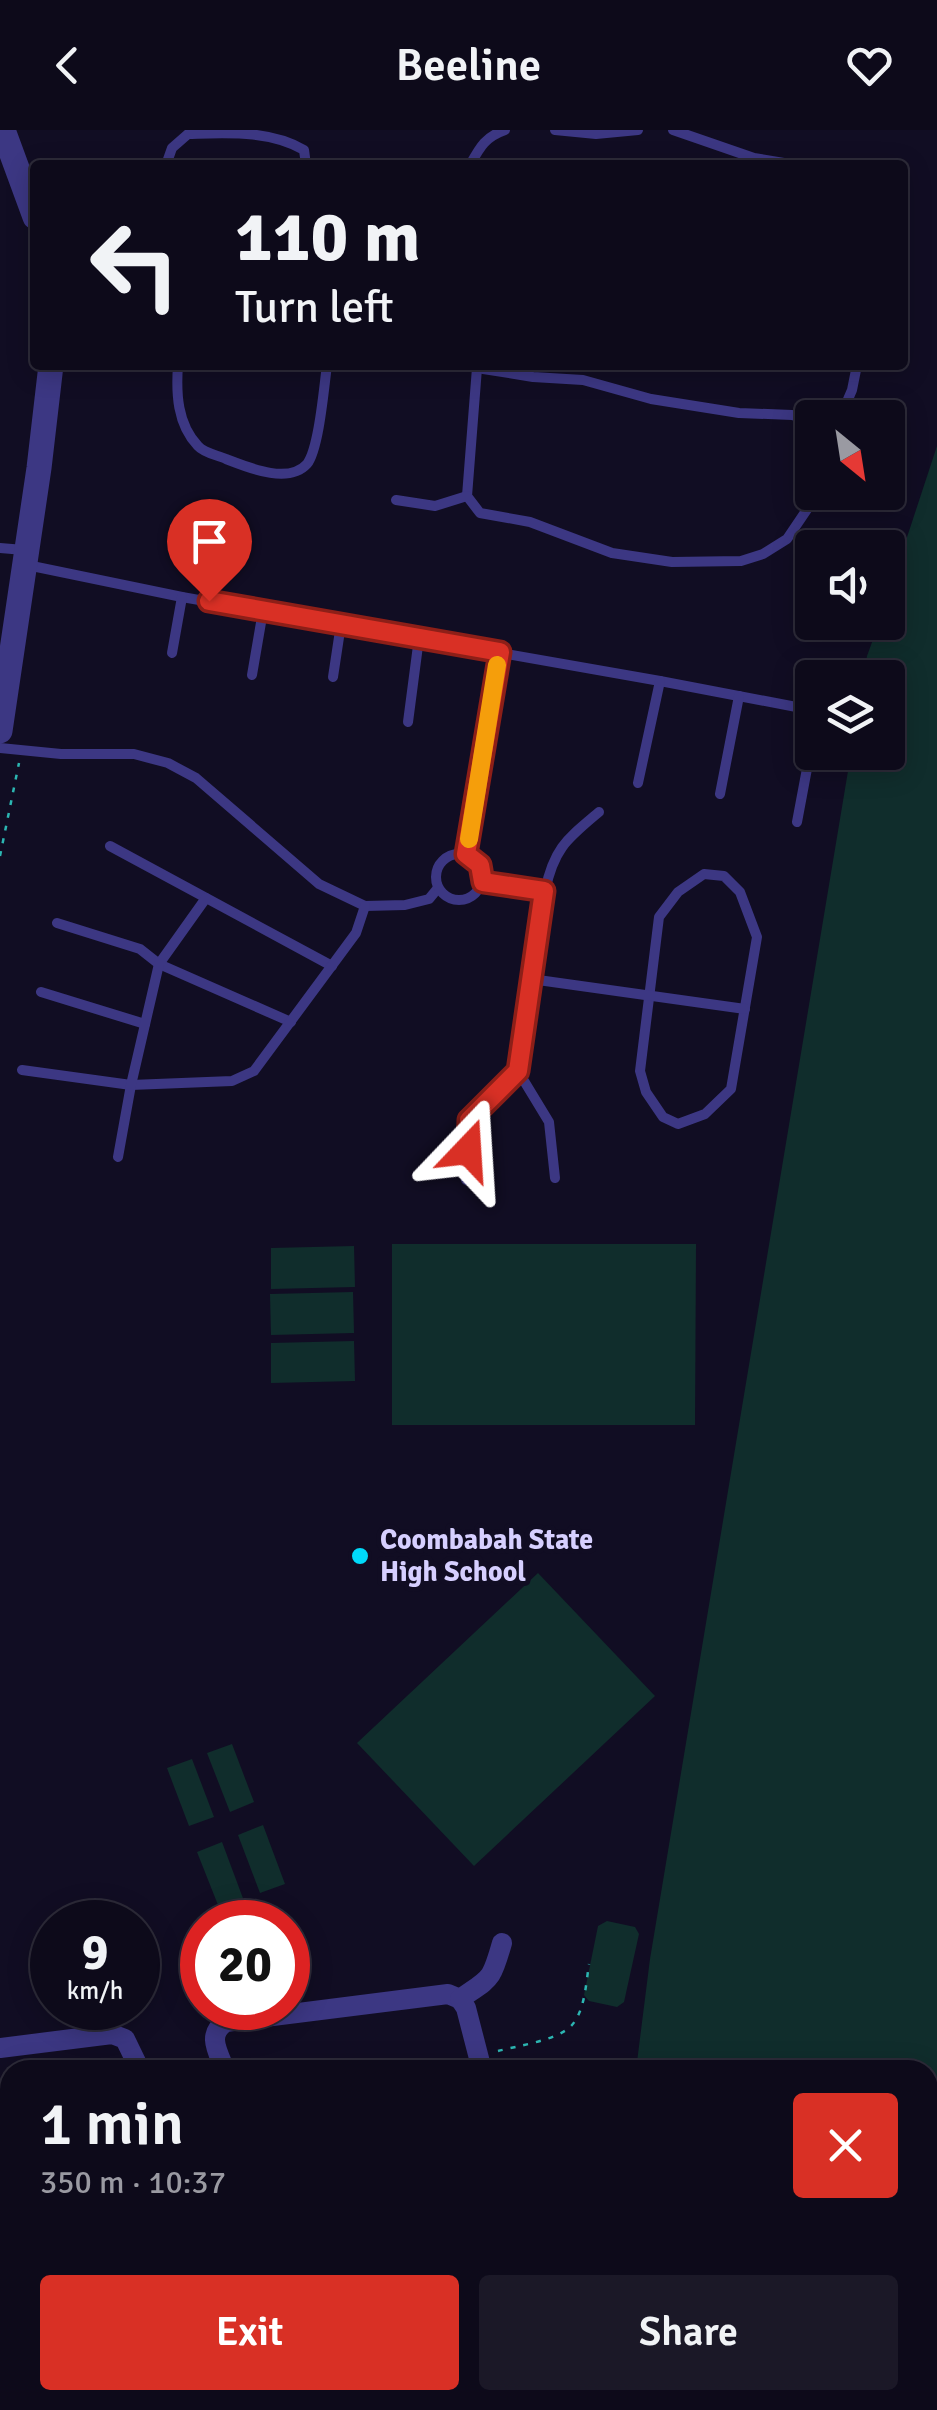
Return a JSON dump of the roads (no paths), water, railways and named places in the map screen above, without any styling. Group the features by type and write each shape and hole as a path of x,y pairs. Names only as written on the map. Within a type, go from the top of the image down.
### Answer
{"street":[{"path":"3,130 30,203"},
{"path":"0,731 50,370"},
{"path":"460,2000 489,1980 502,1944"},
{"path":"221,2060 214,2034 220,2025 235,2019 448,1994 466,2008 480,2060"},
{"path":"0,2048 112,2034 125,2039 135,2060"}],"lane":[{"path":"473,160 491,135 505,130"},
{"path":"555,130 596,134 638,130"},
{"path":"673,130 748,160"},
{"path":"168,160 172,148 188,134 261,132 293,142 304,150 305,160"},
{"path":"178,370 176,391 182,423 200,449 265,473 290,473 303,469 313,455 326,370"},
{"path":"474,370 467,496 480,513 530,522 612,554 689,562 741,561 763,554 786,539 806,510"},
{"path":"492,370 583,380 651,399 739,413 795,416"},
{"path":"848,400 856,370"},
{"path":"396,500 435,506 467,496"},
{"path":"0,548 182,596 795,707"},
{"path":"172,652 182,596"},
{"path":"252,675 263,611"},
{"path":"333,676 341,624"},
{"path":"408,722 419,638"},
{"path":"466,854 500,652"},
{"path":"638,783 660,681"},
{"path":"720,794 739,696"},
{"path":"0,748 37,753 134,754 168,762 196,778 320,884 365,906 406,905 430,899 438,888"},
{"path":"798,822 807,770"},
{"path":"466,1180 469,1120 518,1071 550,865 564,842 599,812"},
{"path":"110,846 332,966"},
{"path":"466,854 480,865 483,882 476,895 458,901 438,888 436,872 452,855 466,854"},
{"path":"704,874 724,876 740,892 757,938 732,1088 705,1114 678,1124 662,1117 646,1092 640,1070 648,996 659,917 678,892 704,874"},
{"path":"483,882 544,891"},
{"path":"118,1158 158,964 206,898"},
{"path":"22,1070 131,1085 232,1081 254,1071 356,933 365,906"},
{"path":"57,923 140,949 158,964 290,1022"},
{"path":"532,979 745,1009"},
{"path":"41,992 145,1024"},
{"path":"518,1071 549,1122 555,1178"}],"place":[{"name":"Coombabah State High School","path":"360,1556"}]}
